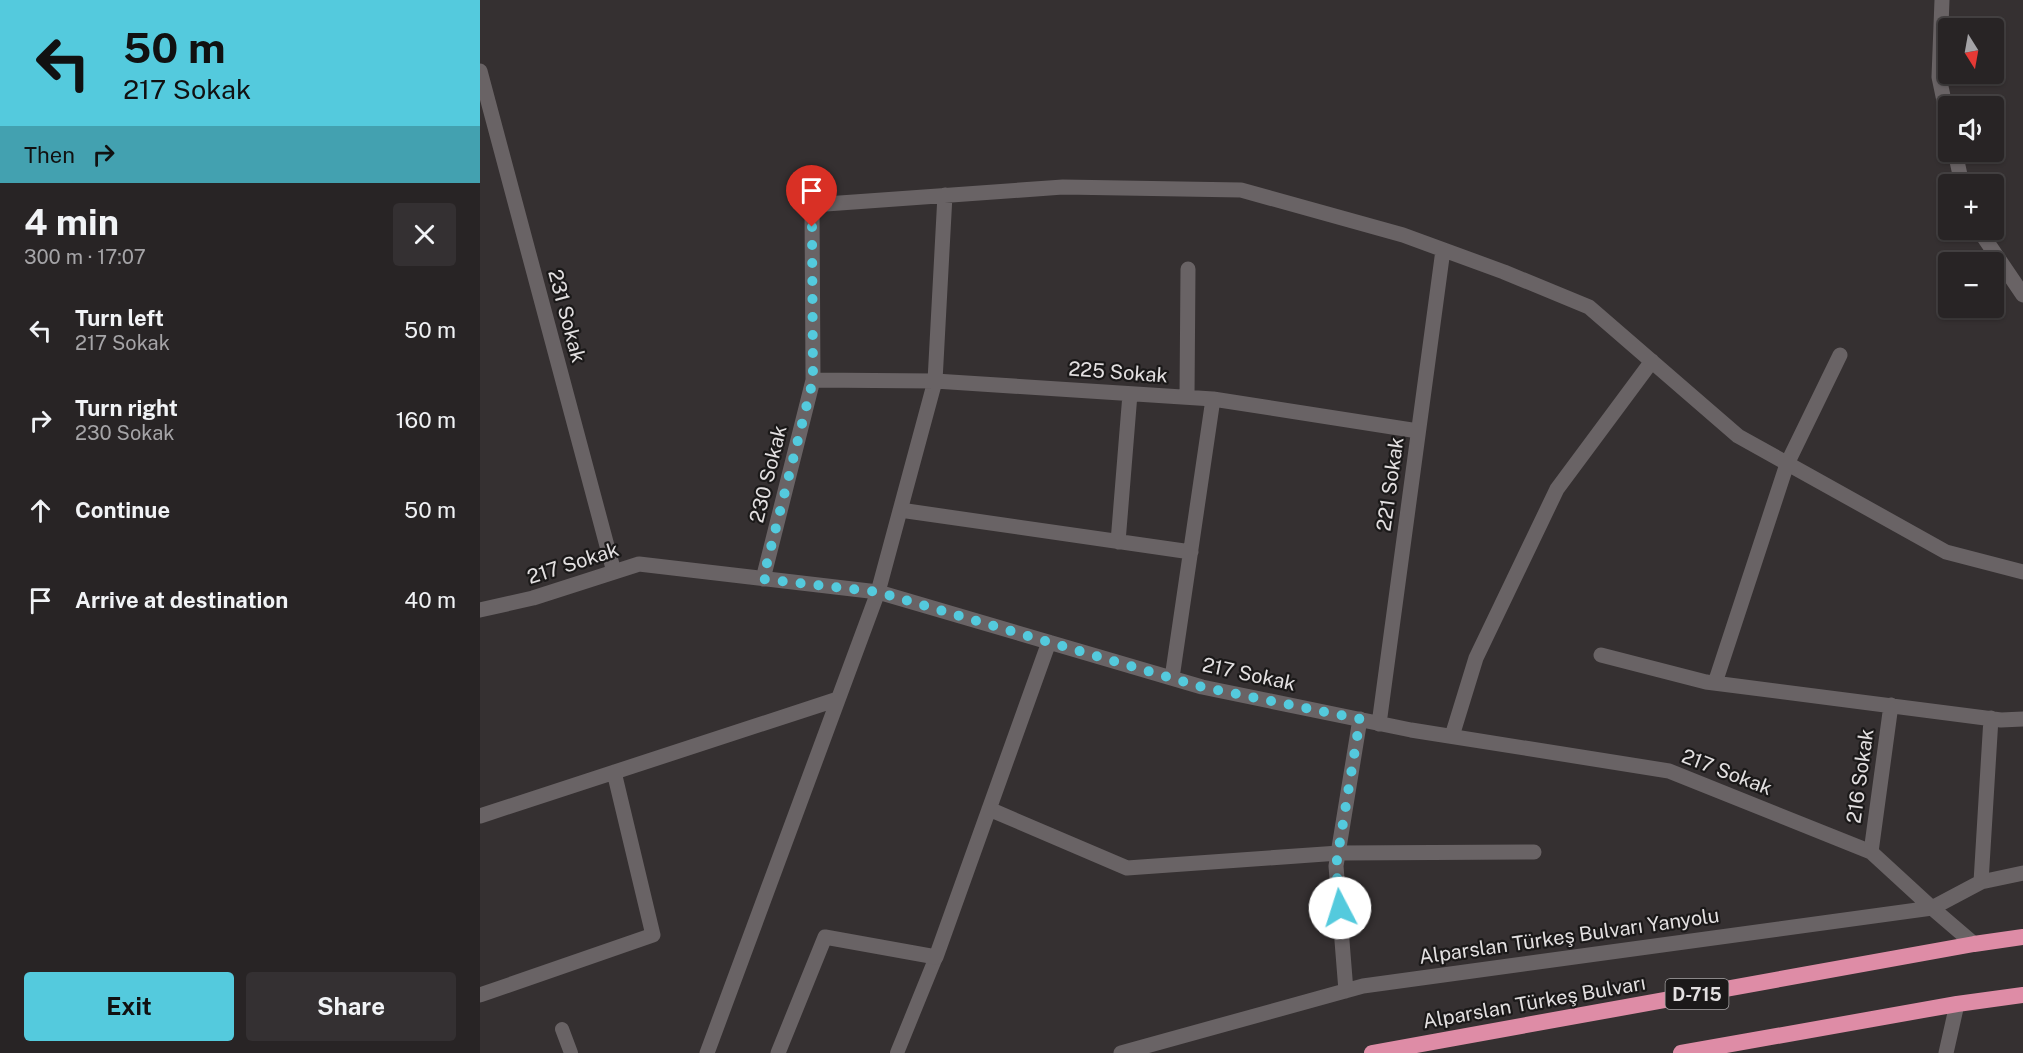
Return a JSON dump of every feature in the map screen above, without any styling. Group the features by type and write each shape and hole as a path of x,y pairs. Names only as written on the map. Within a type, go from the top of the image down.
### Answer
{"highway":[{"name":"Alparslan Türkeş Bulvarı","path":"1372,1053 2023,936"},
{"path":"1681,1053 1957,1004 2023,995"}],"street":[{"path":"1942,0 1940,77 1944,96"},
{"name":"231 Sokak","path":"480,71 614,572"},
{"path":"707,1053 878,592 935,381 945,195 1063,187 1241,190 1403,235 1589,307 1738,436 1946,552 2023,572"},
{"name":"230 Sokak","path":"763,579 813,380 812,205 945,195"},
{"path":"1986,240 2023,295"},
{"name":"221 Sokak","path":"1379,723 1443,250"},
{"path":"1187,398 1188,269"},
{"path":"1715,683 1787,464 1840,355"},
{"path":"1452,736 1476,658 1557,489 1652,361"},
{"name":"225 Sokak","path":"813,380 935,381 1213,399 1418,431"},
{"path":"1118,542 1130,394"},
{"path":"1172,678 1213,399"},
{"path":"900,510 1191,552"},
{"name":"217 Sokak","path":"480,610 533,598 639,564 878,592 1202,687 1379,723 1669,771 1871,852 1974,944"},
{"path":"778,1053 825,938 936,957 1049,642"},
{"path":"1601,655 1715,683 1991,718 2023,719"},
{"path":"480,816 838,699"},
{"name":"216 Sokak","path":"1871,852 1891,705"},
{"path":"1981,882 1991,718"},
{"path":"1346,991 1336,866 1360,719"},
{"path":"480,995 653,935 614,772"},
{"path":"989,809 1127,868 1339,853 1534,852"},
{"name":"Alparslan Türkeş Bulvarı Yanyolu","path":"1120,1053 1346,991 1386,983 1932,908 1981,882 2023,873"},
{"path":"1946,1053 1957,1004"}],"lane":[{"path":"897,1053 936,957"},
{"path":"562,1029 571,1053"}],"route":[{"path":"812,227 813,380 763,579 878,592 1202,687 1360,719 1336,866 1340,908"}]}
